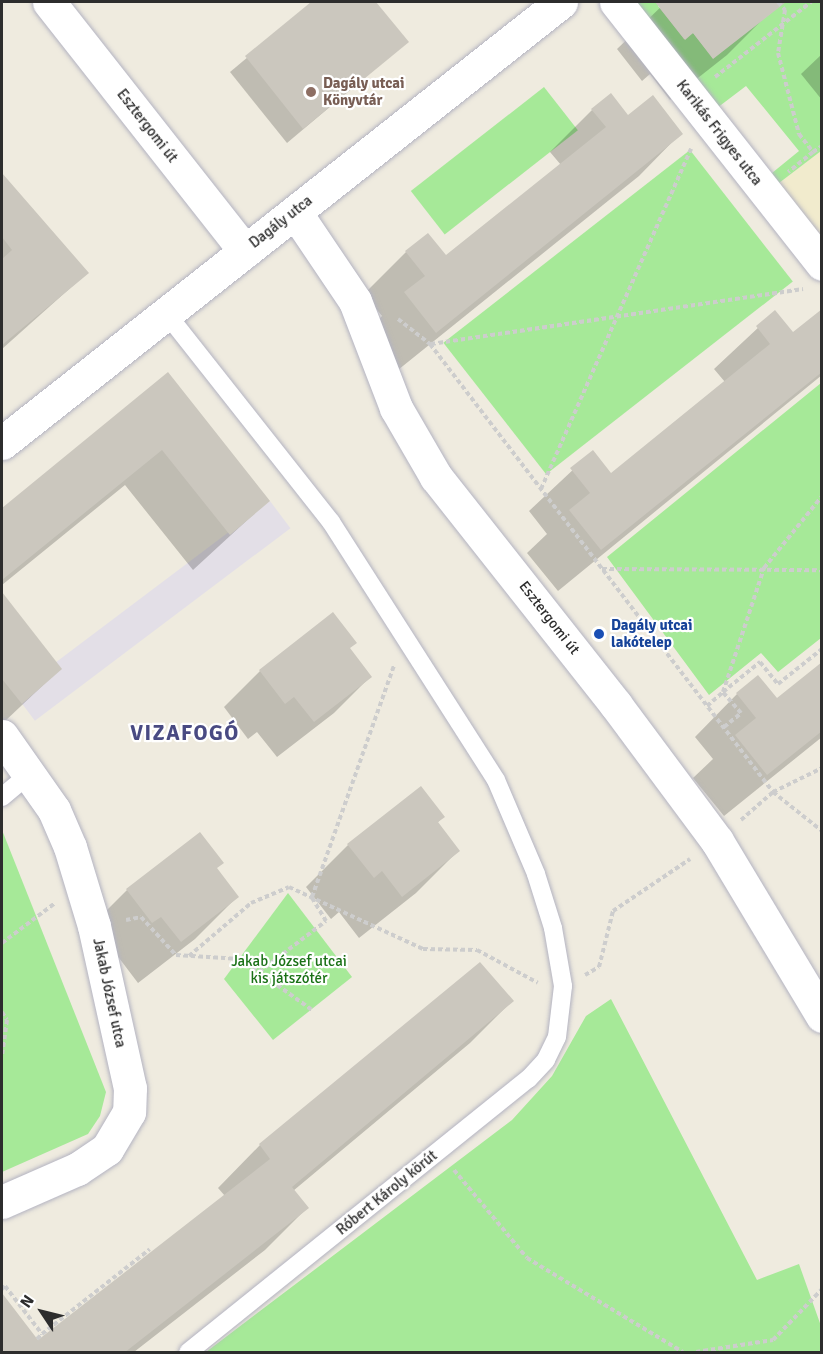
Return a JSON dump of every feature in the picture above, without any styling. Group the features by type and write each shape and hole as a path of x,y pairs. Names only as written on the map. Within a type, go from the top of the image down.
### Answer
{"street":[{"name":"Esztergomi út","path":"49,2 245,251"},
{"name":"Dagály utca","path":"2,443 561,2"},
{"name":"Karikás Frigyes utca","path":"616,2 764,191 816,276"},
{"name":"Esztergomi út","path":"295,212 355,301 396,408 436,477 602,687 717,841 822,1016"},
{"name":"Jakab József utca","path":"2,736 54,810 94,926 130,1088 129,1112 107,1149 77,1169 2,1202"}],"lane":[{"path":"166,313 331,522 496,780 536,874 553,928 563,986"},
{"path":"2,797 30,773"},
{"name":"Róbert Károly körút","path":"188,1353 439,1151 546,1060 562,1015 563,986"}],"path":[{"path":"778,2 785,10 780,26 778,52 799,134 813,152"},
{"path":"541,489 617,316 698,106 780,26 811,2"},
{"path":"764,191 822,146"},
{"path":"430,344 617,316 816,276"},
{"path":"390,312 430,344 773,792 822,831"},
{"path":"723,692 764,568 822,496"},
{"path":"602,569 822,570"},
{"path":"259,972 326,921 312,897 405,635"},
{"path":"707,705 760,662 778,684 822,649"},
{"path":"723,692 741,713 724,727"},
{"path":"189,956 251,903 289,887 423,949 477,950 534,982 563,986 598,967 613,911 717,841 773,792 822,768"},
{"path":"2,943 36,915 82,887"},
{"path":"94,926 141,917 176,955 240,958 312,1010"},
{"path":"2,1012 7,1020 2,1055"},
{"path":"439,1151 527,1258 683,1353"},
{"path":"37,1339 150,1249"},
{"path":"2,1289 5,1286 42,1334"},
{"path":"696,1353 773,1340 822,1289"}],"shaded area":[{"path":"821,151 821,236 779,183"},
{"path":"270,501 290,528 35,721 14,694"}],"green space":[{"path":"635,2 663,2 658,6 684,39 693,33 713,58 771,13 762,2 821,2 821,151 779,183 772,173 799,151 746,86 717,108"},
{"path":"544,87 578,130 445,234 411,191"},
{"path":"690,150 793,282 546,474 443,343"},
{"path":"821,383 821,638 778,672 761,653 709,695 607,557"},
{"path":"2,830 106,1092 100,1116 88,1134 2,1172"},
{"name":"Jakab József utcai kis játszótér","path":"288,893 352,977 273,1040 224,979"},
{"path":"611,999 757,1280 799,1264 821,1326 821,1352 206,1352 512,1120 552,1076 586,1016"}],"building":[{"name":"Dagály utcai Könyvtár","path":"311,2 376,2 409,42 303,129 245,56"},
{"path":"655,2 786,2 713,59 693,33 685,40"},
{"path":"611,93 628,115 653,95 683,134 436,333 404,292 425,276 405,251 428,233 446,255 606,127 591,109"},
{"path":"2,173 89,273 2,345 2,259 12,250 2,237"},
{"path":"822,309 822,372 601,550 569,510 590,493 570,468 593,450 611,473 770,344 756,326 775,310 793,332"},
{"path":"168,372 270,501 230,535 162,450 2,580 2,508"},
{"path":"2,592 62,669 22,704 2,679"},
{"path":"333,612 357,643 350,648 372,677 314,722 294,697 285,704 259,670"},
{"path":"822,662 822,731 767,775 735,735 756,718 736,693 758,675 777,698"},
{"path":"421,786 445,817 438,822 460,851 402,897 382,871 374,878 347,844"},
{"path":"200,832 224,863 217,868 239,897 181,942 161,917 152,923 126,889"},
{"path":"480,962 514,1001 292,1187 309,1208 124,1353 2,1353 2,1293 38,1340 270,1159 259,1144"}],"place":[{"name":"Dagály utcai Könyvtár","path":"311,92"},
{"name":"Dagály utcai lakótelep","path":"599,634"}],"district":[{"name":"VIZAFOGÓ","path":"185,733"}]}
